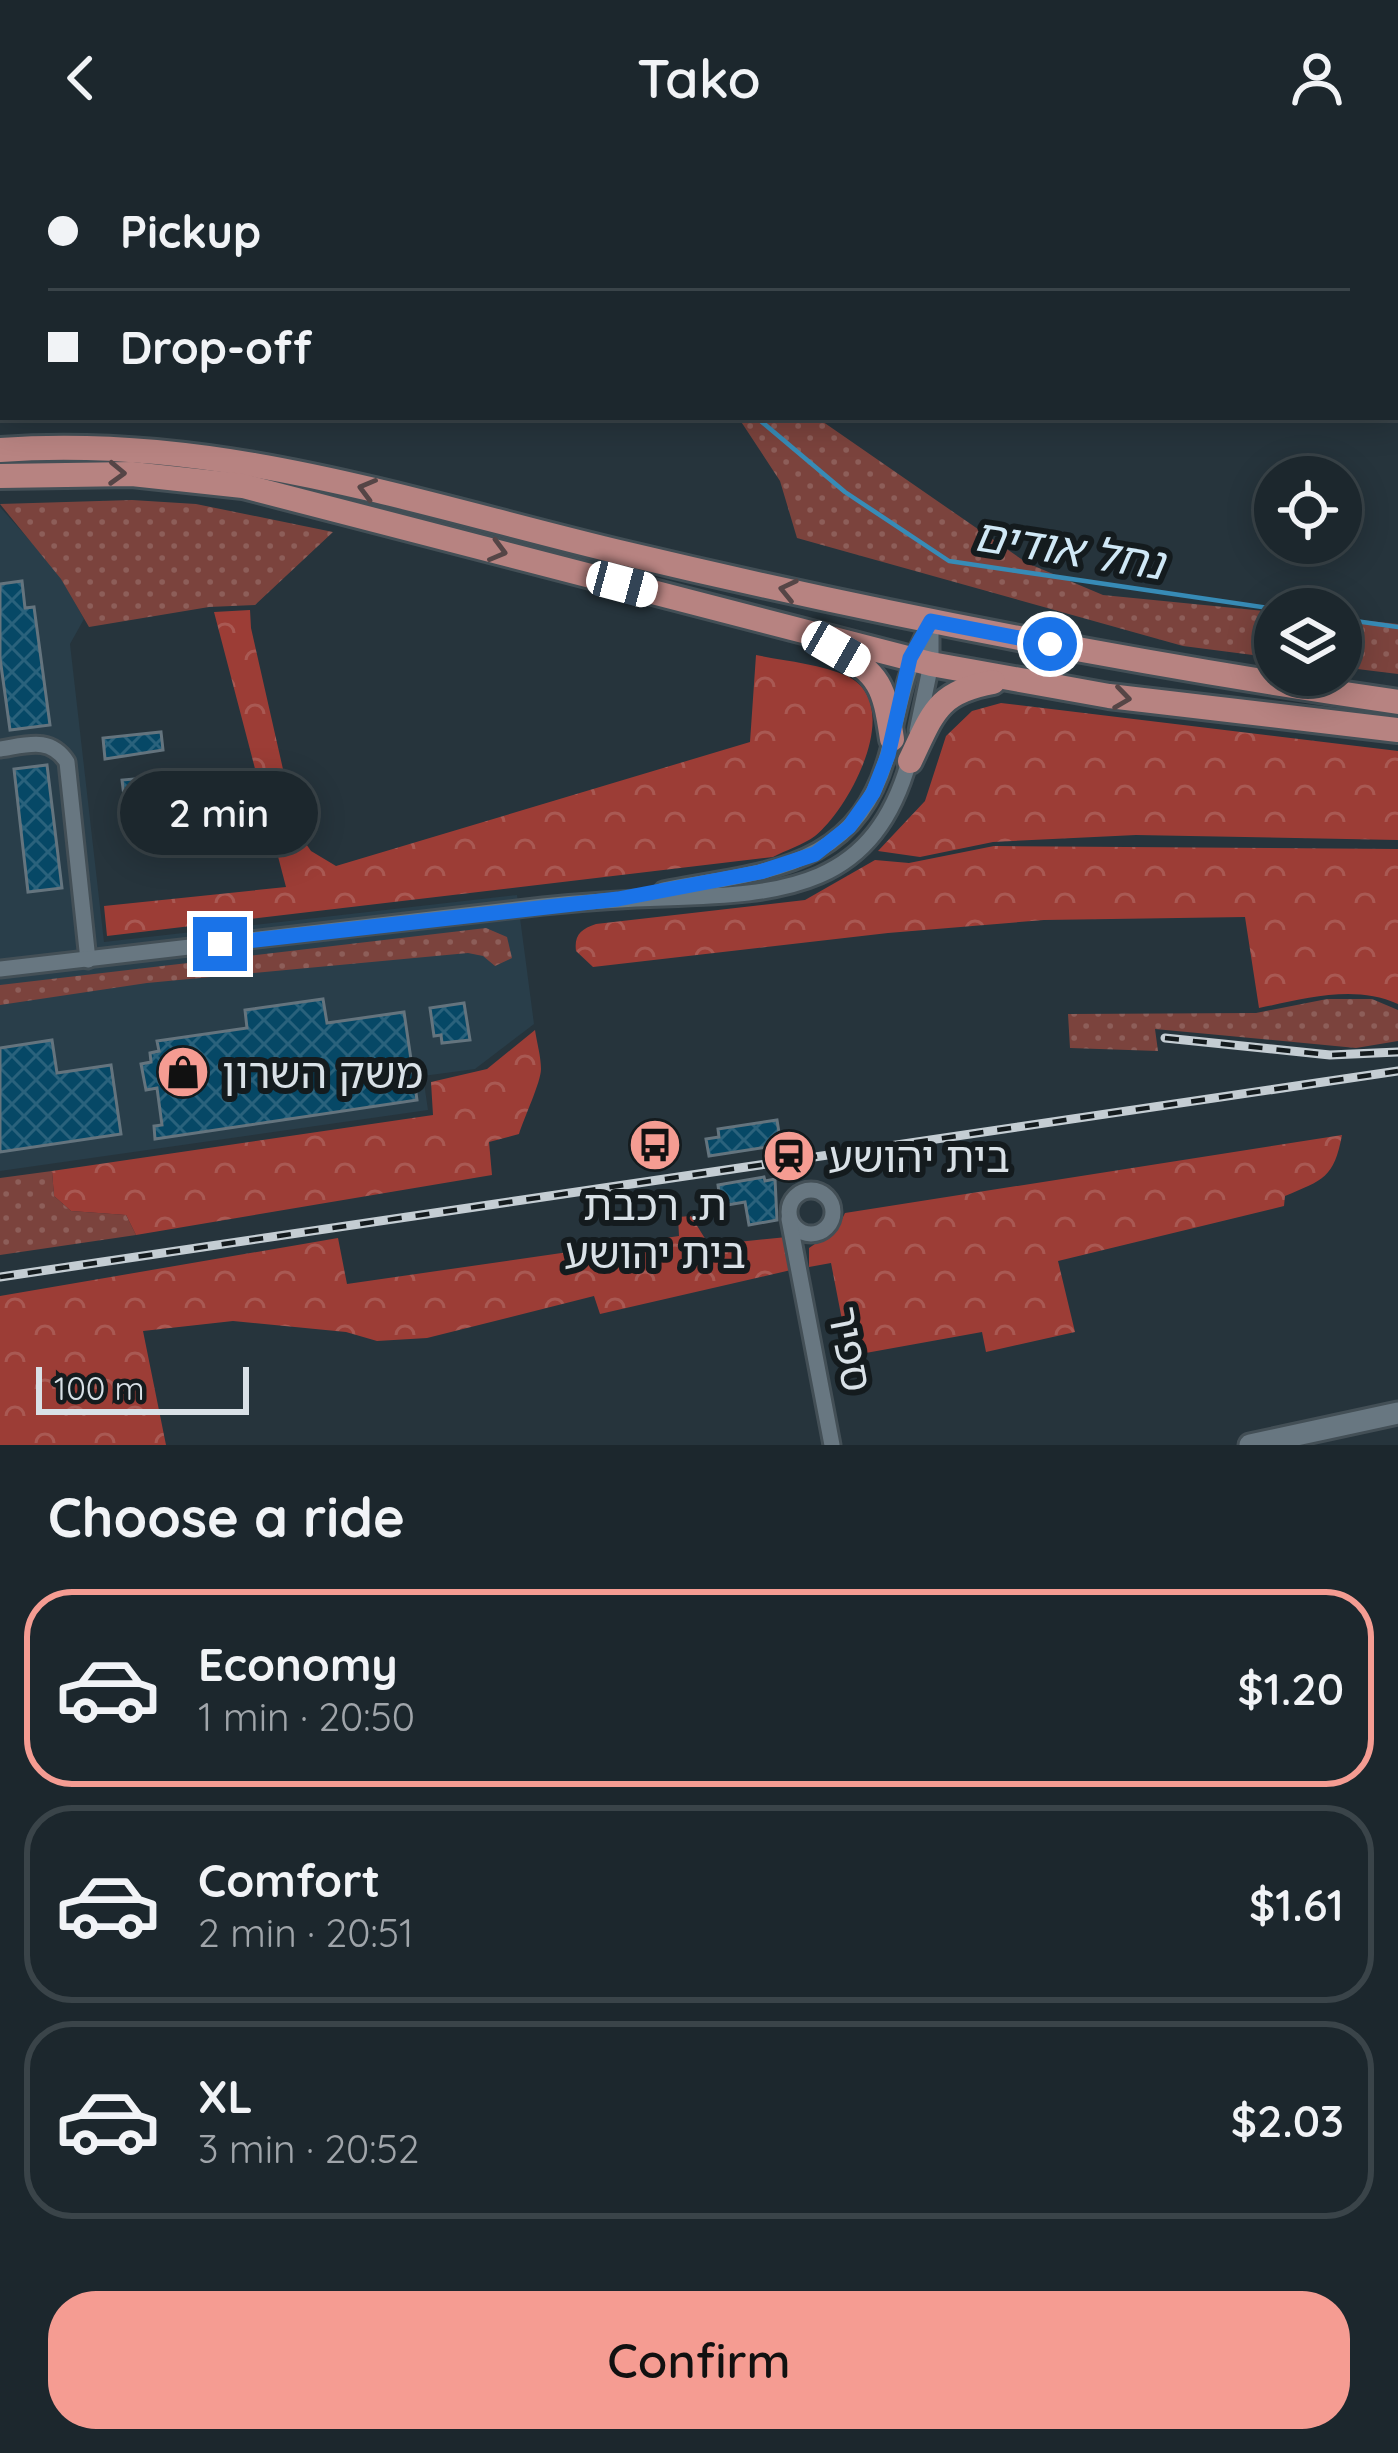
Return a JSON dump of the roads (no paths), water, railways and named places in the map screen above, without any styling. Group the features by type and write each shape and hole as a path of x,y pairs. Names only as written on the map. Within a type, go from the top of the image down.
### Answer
{"main road":[{"path":"0,450 133,448 248,461 626,554 931,621 1263,683 1398,702"},
{"path":"0,476 132,474 272,492 921,661 1129,699 1398,730"},
{"path":"806,632 874,674 886,700 892,739"},
{"path":"910,761 942,700 965,687 1011,679"},
{"path":"1250,1445 1398,1413"}],"street":[{"path":"618,899 760,872 815,854 834,842 862,810 880,778 931,621"},
{"path":"0,969 618,899 762,892 826,874 848,860 881,823 902,786 910,761 921,661"},
{"path":"0,749 46,744 67,762 88,960"},
{"path":"809,1189 831,1202 832,1216 825,1229 811,1234 797,1230 789,1219 789,1205 809,1189"},
{"name":"ספיר","path":"789,1219 832,1445"},
{"name":"ספיר","path":"799,1267 803,1244 811,1234"}],"waterway":[{"name":"נחל אודים","path":"760,420 845,492 949,561 1254,606"},
{"name":"נחל אודים","path":"1362,622 1398,627"}],"railway":[{"path":"1165,1038 1330,1055 1398,1052"},
{"path":"0,1277 1398,1071"}],"place":[{"name":"משק השרון","path":"183,1072"},
{"name":"ת. רכבת בית יהושע","path":"655,1145"},
{"name":"בית יהושע","path":"789,1156"}]}
